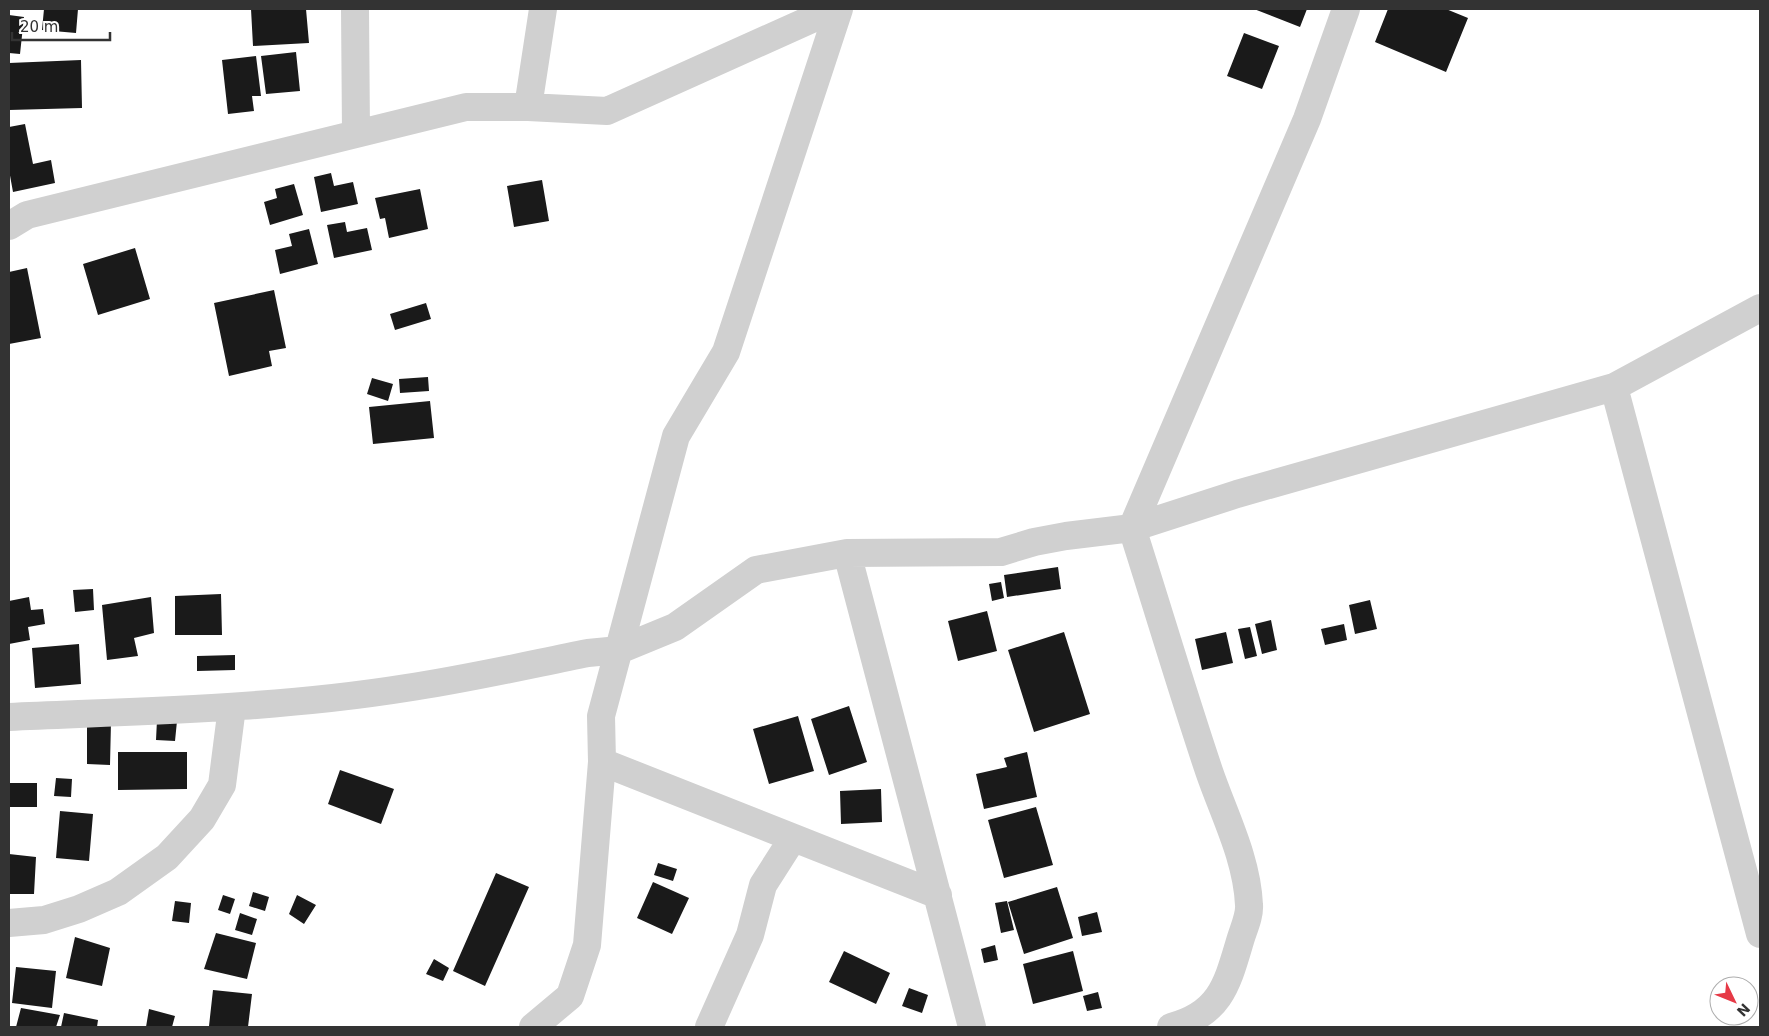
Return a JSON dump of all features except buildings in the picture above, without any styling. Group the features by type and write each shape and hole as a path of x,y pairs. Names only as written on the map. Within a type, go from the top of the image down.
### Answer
{"street":[{"path":"355,9 356,133"},
{"path":"528,107 543,9"},
{"path":"9,226 26,215 466,107 528,107 607,111 834,9"},
{"path":"533,1027 570,996 587,945 602,762 601,716 676,436 726,352 839,9"},
{"path":"1172,1027 1198,1017 1213,1005 1225,986 1250,908 1247,877 1209,771 1132,528 1307,119 1346,9"},
{"path":"9,717 232,708 406,688 588,653 619,650 675,627 756,570 847,553 1001,552 1034,542 1066,536 1132,528 1237,494 1614,387 1760,308"},
{"path":"1614,387 1752,867 1760,934"},
{"path":"847,553 972,1027"},
{"path":"9,923 44,920 79,910 118,892 167,857 202,819 222,785 232,708"},
{"path":"602,762 938,895"},
{"path":"709,1027 750,935 763,885 794,838"}]}
